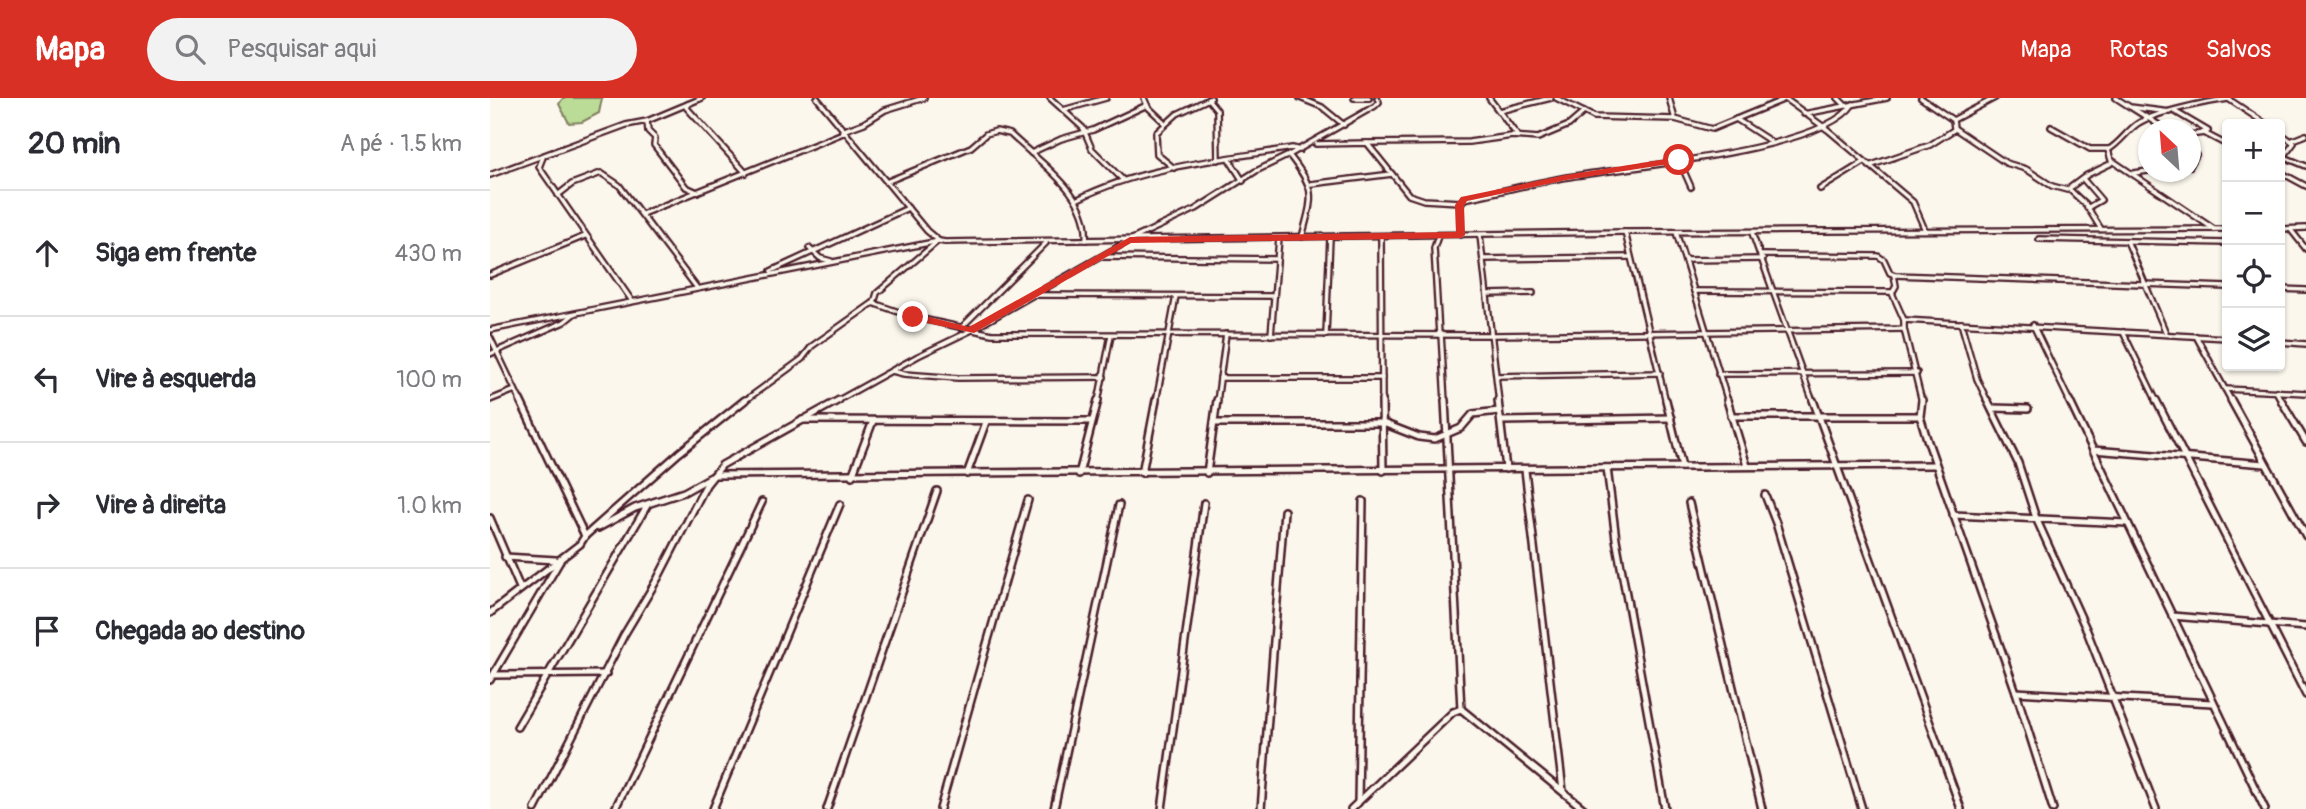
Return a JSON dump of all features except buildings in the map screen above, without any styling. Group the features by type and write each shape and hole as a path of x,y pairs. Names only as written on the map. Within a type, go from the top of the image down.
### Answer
{"street":[{"path":"490,175 626,125 647,121 702,98"},
{"path":"817,98 842,132 939,241"},
{"path":"642,214 864,123 885,110 924,98"},
{"path":"1050,98 1087,132 1092,149 1123,180"},
{"path":"1062,110 1106,98"},
{"path":"1144,98 1147,105 1165,123"},
{"path":"1300,98 1322,107 1344,125"},
{"path":"1354,98 1369,98"},
{"path":"535,809 624,635 714,475 727,461 970,331 1130,240 1196,209 1313,144 1375,106 1379,102 1377,98"},
{"path":"1489,98 1513,133 1521,137"},
{"path":"1499,111 1553,98 1570,103 1598,118 1675,119 1712,130 1784,98 1828,130 1915,204 1925,230"},
{"path":"1669,98 1675,119"},
{"path":"1838,98 1846,105"},
{"path":"1804,114 1887,98"},
{"path":"1921,98 1953,120 1955,130 2006,163 2030,171 2057,188 2070,190 2102,229"},
{"path":"1953,120 1995,98"},
{"path":"2116,98 2150,119 2196,103 2227,99 2258,119"},
{"path":"1175,168 1160,159 1156,150 1156,133 1180,112 1209,99 1217,110 1218,159"},
{"path":"1367,144 1392,174 1400,189 1413,198 1460,202 1467,198 1566,177 1730,152 1804,135 1849,111 1853,104"},
{"path":"687,105 746,173"},
{"path":"1031,153 1052,142 1087,132 1147,105"},
{"path":"2131,107 2172,112 2208,131 2202,133"},
{"path":"1313,144 1469,142 1538,138 1557,131 1584,112"},
{"path":"1736,119 1770,141"},
{"path":"647,121 648,131 655,138 654,145 687,187 698,192"},
{"path":"1828,130 1829,122"},
{"path":"2138,124 2107,153 2113,161 2214,229"},
{"path":"2051,127 2090,149 2110,149"},
{"path":"1869,166 1908,156 1955,130"},
{"path":"886,181 971,146 986,134 995,131 1013,135 1078,200 1087,228 1086,240"},
{"path":"2202,133 2222,143"},
{"path":"2285,136 2293,140 2306,135"},
{"path":"2285,155 2293,140"},
{"path":"1078,200 1123,180 1175,168 1294,147 1300,150"},
{"path":"545,155 539,165 585,236 632,301"},
{"path":"1289,155 1311,184 1312,203 1302,237"},
{"path":"1228,159 1243,181"},
{"path":"1679,160 1691,187"},
{"path":"2070,190 2113,161"},
{"path":"2285,161 2306,166"},
{"path":"1820,189 1864,162"},
{"path":"558,195 572,184 601,173 619,185 697,288"},
{"path":"2133,173 2138,173"},
{"path":"1311,184 1392,174"},
{"path":"2285,175 2306,186"},
{"path":"2083,179 2101,200 2087,208"},
{"path":"1460,202 1461,235"},
{"path":"767,273 908,208"},
{"path":"2285,229 2306,228"},
{"path":"490,330 939,241 1047,242 1625,232 2222,229"},
{"path":"2290,229 2306,249"},
{"path":"2056,230 2061,240"},
{"path":"1625,232 1682,467"},
{"path":"1676,232 1748,466"},
{"path":"1752,233 1961,809"},
{"path":"1480,235 1506,470"},
{"path":"490,275 585,236"},
{"path":"1381,236 1382,471"},
{"path":"1439,236 1434,247 1461,709"},
{"path":"1326,335 1330,237"},
{"path":"1270,335 1279,238"},
{"path":"2039,239 2222,243"},
{"path":"592,532 603,519 680,453 775,377 802,359 812,346 874,303 877,293 939,241"},
{"path":"960,329 1047,242"},
{"path":"2127,242 2166,333"},
{"path":"809,247 820,258 834,260"},
{"path":"1685,260 1875,255 1883,258 1888,271 1894,275 2222,287"},
{"path":"1483,259 1630,256"},
{"path":"1100,257 1276,259"},
{"path":"1894,275 1896,286 1893,292 1904,320 1904,329 1917,373 1923,406 1920,416 2016,692 2053,809"},
{"path":"2285,289 2306,290"},
{"path":"1694,291 1893,292"},
{"path":"1488,294 1533,293"},
{"path":"1031,295 1273,296"},
{"path":"1142,474 1176,296"},
{"path":"874,303 913,317 992,334 1493,335 1904,329"},
{"path":"490,354 564,322 576,313"},
{"path":"1904,320 2033,325 2222,338"},
{"path":"1961,323 1977,379 2018,463 2036,518 2073,598 2156,809"},
{"path":"2033,325 2265,809"},
{"path":"2122,331 2306,695"},
{"path":"1207,473 1226,334"},
{"path":"1079,474 1104,377 1111,335"},
{"path":"2196,336 2306,536"},
{"path":"490,337 585,536"},
{"path":"2285,342 2306,344"},
{"path":"892,371 900,375 1104,377"},
{"path":"1497,376 1660,373"},
{"path":"1718,374 1917,373"},
{"path":"1220,378 1382,378"},
{"path":"2225,389 2306,393"},
{"path":"490,400 515,390"},
{"path":"2276,391 2306,442"},
{"path":"1992,408 2028,410"},
{"path":"1214,423 1383,423 1427,441 1445,439 1467,425 1474,414 1499,411"},
{"path":"1731,416 1920,416"},
{"path":"1501,421 1671,418"},
{"path":"801,420 1092,421"},
{"path":"852,476 873,421"},
{"path":"967,474 986,422"},
{"path":"2093,450 2266,464"},
{"path":"490,613 583,542 585,536 619,515 684,492 714,475 1142,474 1935,464"},
{"path":"1607,468 1616,539 1665,809"},
{"path":"1525,470 1563,791"},
{"path":"827,809 937,491"},
{"path":"1766,495 1862,809"},
{"path":"940,809 1028,500"},
{"path":"1358,803 1363,501"},
{"path":"615,809 762,502"},
{"path":"1161,809 1204,503"},
{"path":"1689,503 1762,809"},
{"path":"713,809 840,504"},
{"path":"517,727 648,505"},
{"path":"1054,809 1102,574 1119,505"},
{"path":"1261,809 1284,511"},
{"path":"1953,515 2127,523"},
{"path":"490,518 504,557 520,588"},
{"path":"491,677 558,564 566,555"},
{"path":"504,557 558,560"},
{"path":"2172,616 2306,627"},
{"path":"491,677 548,673 606,674"},
{"path":"2016,692 2212,703"},
{"path":"1351,809 1453,712 1461,709 1584,809"}],"green space":[{"path":"563,98 602,98 599,113 582,122 569,123 559,104"}],"route":[{"path":"913,317 970,331 1130,240 1461,235 1460,202 1464,199 1566,177 1679,160"}]}
